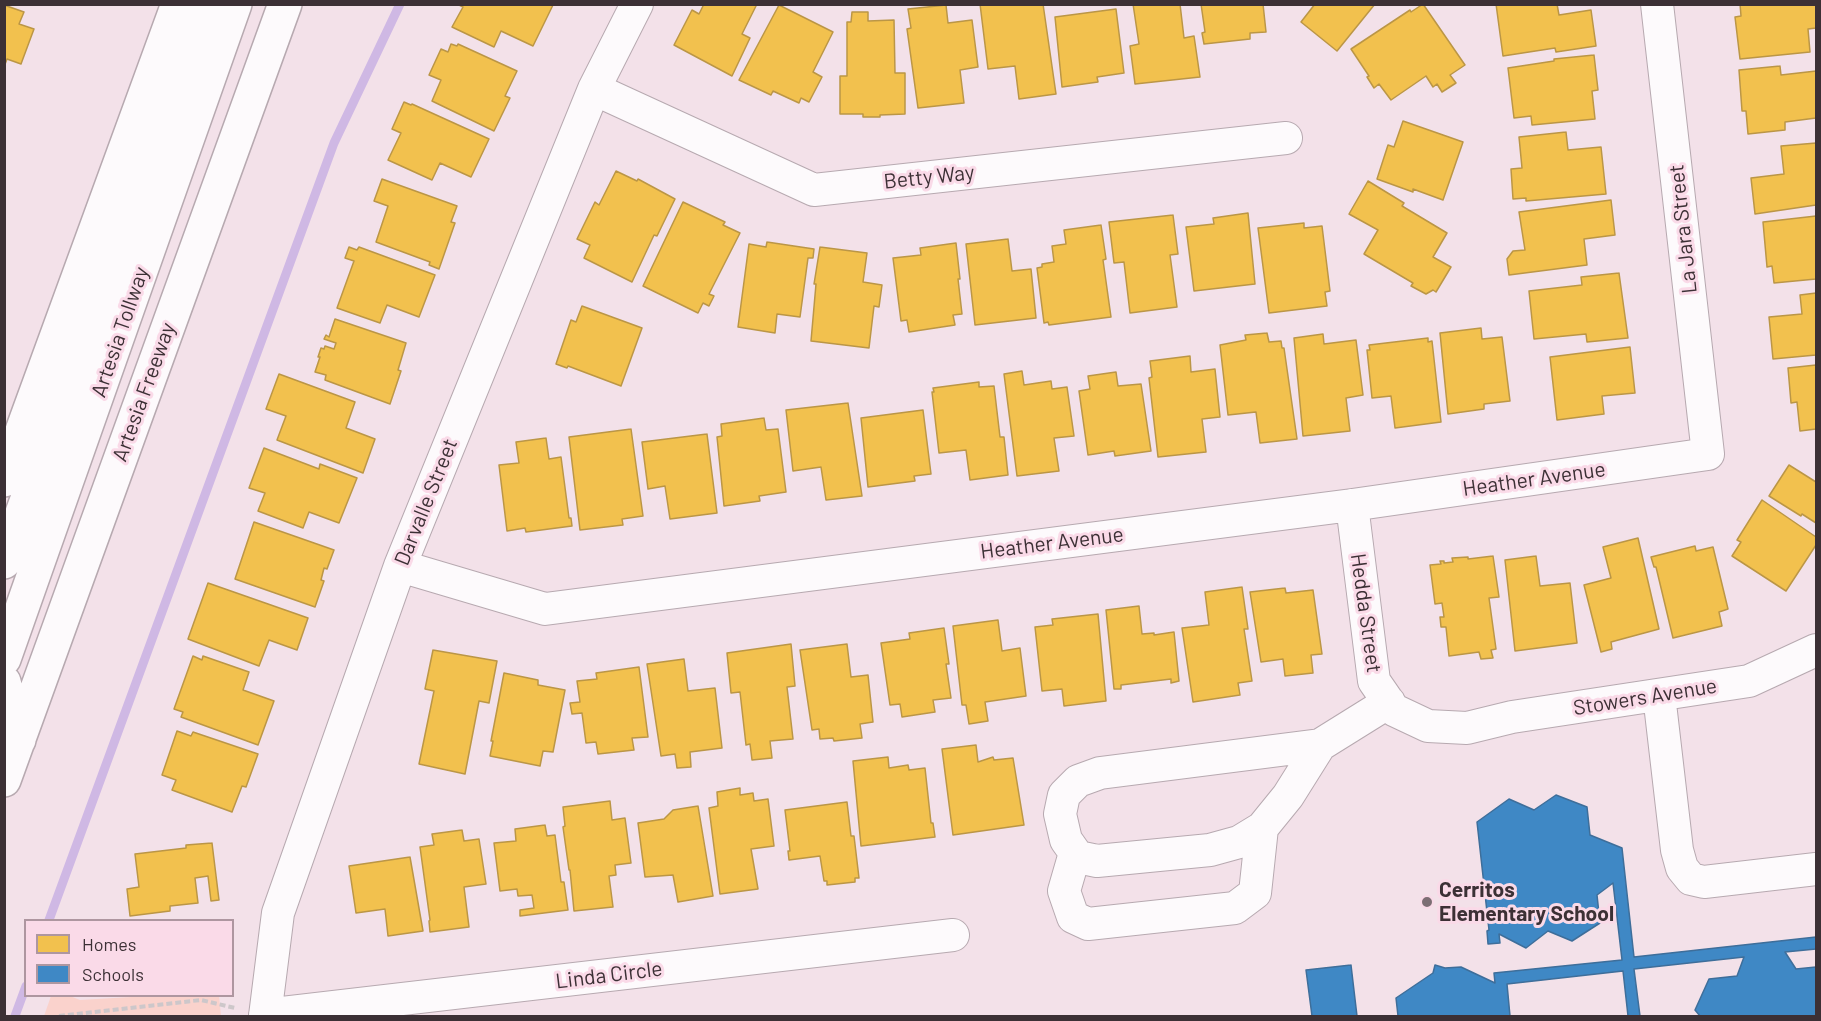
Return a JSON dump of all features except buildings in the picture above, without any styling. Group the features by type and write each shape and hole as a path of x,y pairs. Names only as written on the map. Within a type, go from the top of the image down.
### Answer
{"highway":[{"path":"4,480 177,4"},
{"name":"Artesia Tollway","path":"4,562 209,4"},
{"name":"Artesia Tollway","path":"4,659 235,4"},
{"name":"Artesia Freeway","path":"4,780 285,4"},
{"path":"270,44 299,4"},
{"path":"4,682 19,740"}],"street":[{"name":"Darvalle Street","path":"265,1016 278,913 400,566 594,89 637,4"},
{"name":"La Jara Street","path":"1658,4 1708,454"},
{"name":"Betty Way","path":"594,89 814,190 1286,138"},
{"name":"Heather Avenue","path":"400,566 545,609 1352,505 1708,454"},
{"name":"Hedda Street","path":"1352,505 1374,681 1394,710 1428,726 1467,728"},
{"name":"Stowers Avenue","path":"1467,728 1512,717 1749,681 1816,650"},
{"path":"1659,694 1677,850 1683,868 1691,879 1704,882 1816,869"},
{"path":"1320,745 1288,796 1262,828 1239,842 1210,850 1097,861 1078,857 1066,840 1060,814 1064,795 1078,782 1100,773 1320,745 1389,702"},
{"path":"1075,854 1064,891 1073,918 1088,924 1235,908 1255,892 1262,828"},
{"name":"Linda Circle","path":"265,1016 953,935"}],"path":[{"path":"59,1017 201,1000 265,1016"}],"shaded area":[{"path":"51,997 72,997 80,1000 131,997 219,997 221,1016 44,1016"}],"waterway":[{"path":"49,919 334,143 400,4"},
{"path":"15,1016 24,991"}],"place":[{"name":"Cerritos Elementary School","path":"1427,902"}]}
